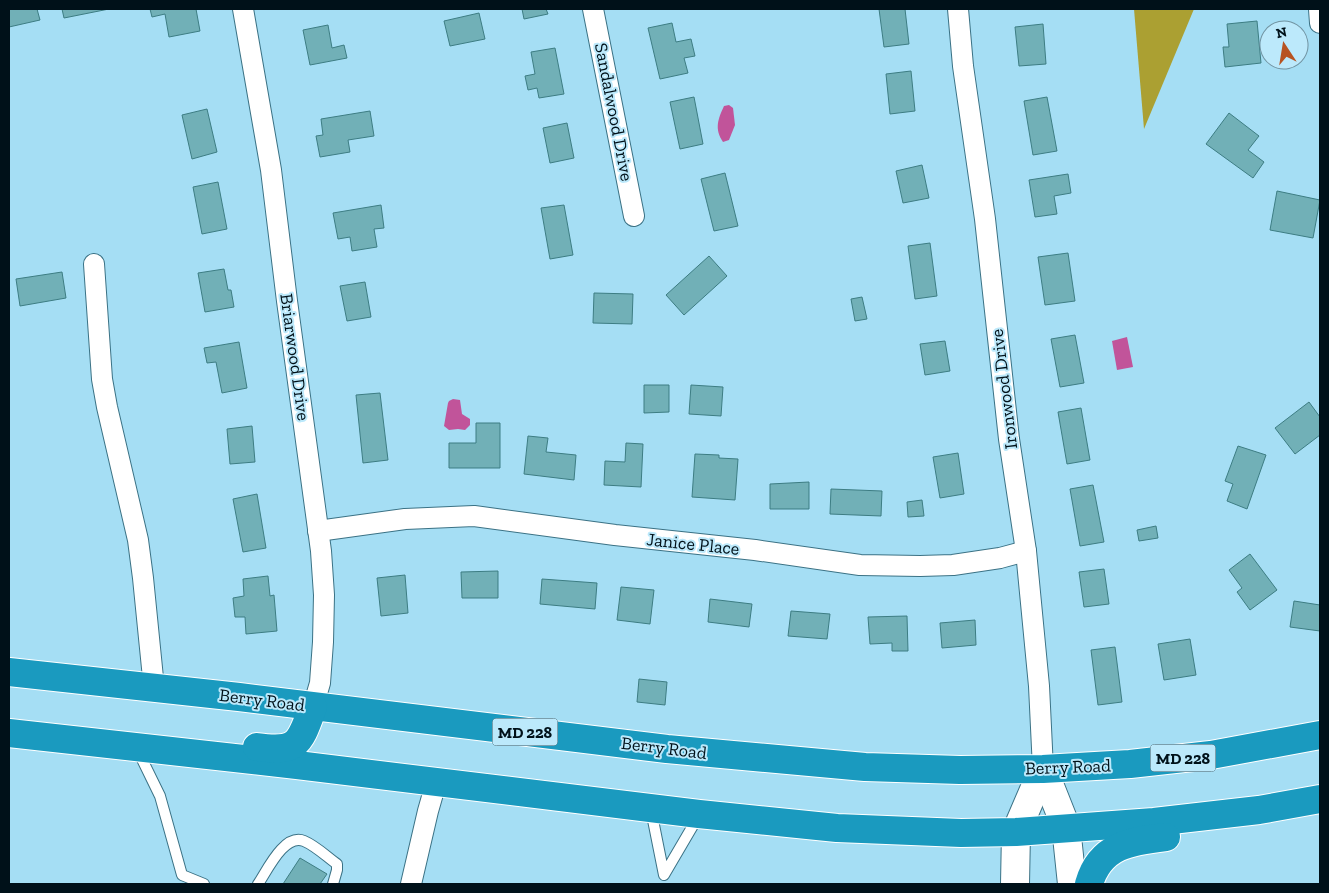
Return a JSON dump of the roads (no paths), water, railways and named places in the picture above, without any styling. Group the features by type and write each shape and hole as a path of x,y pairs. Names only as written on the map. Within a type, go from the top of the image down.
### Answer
{"highway":[{"name":"Berry Road","path":"9,672 313,706 668,749 768,760 865,767 960,770 1043,769 1130,764 1211,755 1320,735"},
{"path":"9,731 146,734 273,749 289,747 301,739 313,706"},
{"path":"9,731 136,748 297,765 651,809 837,828 961,833 1016,832 1154,822 1259,810 1320,799"},
{"path":"1089,884 1098,864 1116,848 1130,842 1242,828 1259,810"}],"main road":[{"path":"1043,769 1066,827 1072,884"},
{"path":"1015,884 1016,832 1043,769"}],"street":[{"name":"Briarwood Drive","path":"242,9 271,170 318,531 324,594 324,624 320,683 313,706"},
{"name":"Sandalwood Drive","path":"593,9 634,216"},
{"name":"Ironwood Drive","path":"958,9 965,82 985,219 1008,430 1026,551 1039,686 1043,769"},
{"path":"1320,9 1320,23"},
{"path":"94,264 102,379 138,540 154,688"},
{"name":"Janice Place","path":"318,531 405,519 474,516 615,535 755,550 860,565 953,565 1000,558 1026,551"},
{"path":"411,884 436,783"}],"lane":[{"path":"136,748 160,796 182,880 204,884"},
{"path":"651,809 663,879"},
{"path":"663,879 699,814"},
{"path":"258,884 282,847 294,840 303,840 337,864 333,884"}]}
